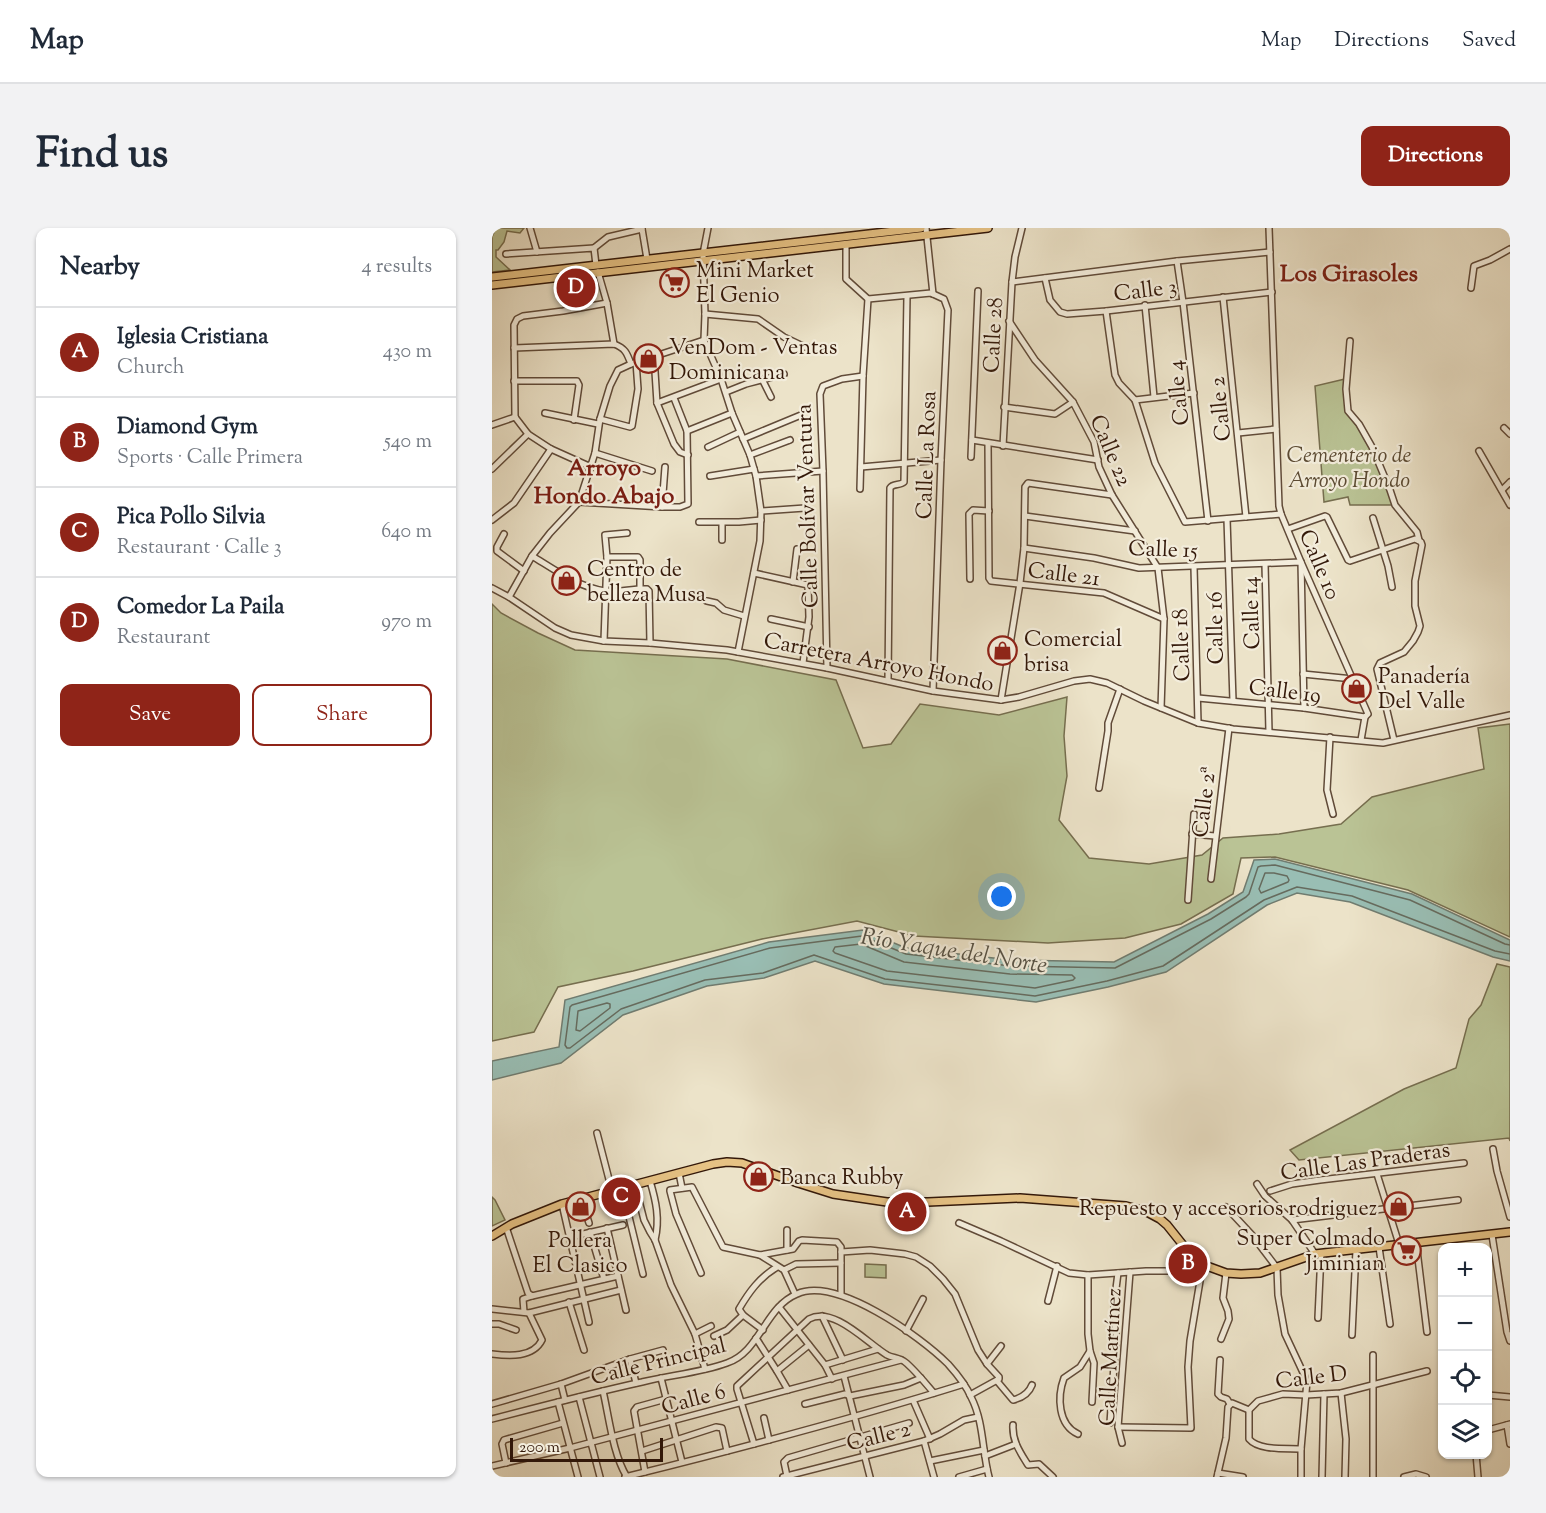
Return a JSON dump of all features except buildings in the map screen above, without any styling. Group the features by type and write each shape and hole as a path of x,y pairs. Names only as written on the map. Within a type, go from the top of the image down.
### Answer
{"main road":[{"path":"597,268 647,260 703,258 921,228"},
{"path":"492,285 508,279 597,268 846,245 927,232 988,228"},
{"path":"492,277 508,279"},
{"path":"492,1236 506,1227 581,1198 727,1162 742,1163 833,1194 887,1202 1020,1198 1126,1206 1146,1211 1160,1219 1203,1268 1226,1273 1260,1273 1318,1254 1510,1232"}],"street":[{"path":"530,228 537,252"},
{"path":"708,228 703,258 704,340 750,456 756,476 761,511 760,541 738,652"},
{"name":"Calle 28","path":"1003,446 1012,282 1022,228"},
{"path":"1269,228 1281,514"},
{"path":"506,254 594,248 608,237 642,229 647,260"},
{"path":"846,245 846,279 868,299 933,294 927,232"},
{"path":"594,248 614,344"},
{"path":"1471,288 1474,266 1510,249"},
{"path":"1012,282 1177,261 1270,252"},
{"name":"Calle 4","path":"1177,261 1208,521"},
{"name":"Calle 3","path":"1046,278 1050,300 1060,312 1067,314 1272,292"},
{"path":"971,456 978,291"},
{"name":"Calle La Rosa","path":"933,294 944,299 948,310 940,460 933,691"},
{"path":"888,681 890,488 892,485 904,482 907,296"},
{"name":"Calle 2","path":"1223,297 1246,517"},
{"path":"860,489 868,299"},
{"path":"591,467 551,450 528,434 515,417 514,325 517,319 523,316 607,303"},
{"path":"1145,306 1154,397"},
{"path":"1106,311 1114,375 1135,400 1194,393"},
{"path":"705,314 758,319 784,337 805,347 828,349"},
{"name":"Calle 22","path":"1009,321 1035,360 1073,402 1094,442 1099,467 1112,495 1158,568"},
{"path":"509,597 532,556 579,502 595,453 599,421 610,386 618,370 704,340"},
{"path":"1350,341 1346,389 1348,411 1359,424 1372,447 1395,505 1417,532 1422,545 1415,581 1415,606 1420,626 1418,632 1404,652 1380,663 1377,669 1394,740"},
{"path":"514,348 614,344 627,351 634,363 638,389 632,426 574,420 546,413"},
{"path":"654,356 657,403 674,444 680,452 688,456"},
{"path":"726,393 746,384 784,374"},
{"name":"Calle Bolívar Ventura","path":"827,668 819,394 823,386 842,379 863,376"},
{"path":"657,403 721,379"},
{"path":"762,379 771,397"},
{"path":"514,381 577,381 579,386 574,420"},
{"path":"579,502 662,507 680,507 688,504 687,431 674,398"},
{"name":"Calle 10","path":"1135,400 1155,463 1185,522 1281,514 1368,712 1366,716"},
{"path":"1004,406 1055,414 1073,402"},
{"path":"687,431 732,413"},
{"path":"743,439 801,415"},
{"path":"492,424 515,417"},
{"path":"1504,428 1510,434"},
{"path":"1238,433 1276,429"},
{"path":"708,447 740,432"},
{"path":"492,469 528,434"},
{"path":"750,456 790,440"},
{"path":"972,440 1098,460"},
{"path":"970,579 969,514 973,510 989,511 987,443"},
{"path":"492,520 514,503 551,450"},
{"path":"1479,452 1510,505"},
{"path":"595,453 652,471"},
{"path":"861,467 940,460"},
{"path":"662,507 665,466"},
{"path":"710,476 754,468"},
{"path":"756,476 823,471"},
{"path":"1502,490 1510,482"},
{"path":"1001,700 1024,548 1024,487 1028,483 1112,495"},
{"path":"761,511 805,508"},
{"name":"Calle 21","path":"989,511 989,578 991,581 1104,593 1164,620"},
{"path":"1025,516 1135,531"},
{"path":"1288,530 1325,516 1329,519 1350,561 1415,539 1419,540"},
{"path":"1373,518 1392,587"},
{"name":"Calle 16","path":"1227,519 1233,701"},
{"path":"699,522 761,520"},
{"path":"722,523 722,540"},
{"path":"604,641 607,557 605,535 627,533"},
{"path":"504,534 497,551 524,571"},
{"name":"Calle 15","path":"1024,548 1094,558 1138,568 1301,562"},
{"path":"794,582 797,549"},
{"path":"532,556 569,579 592,588 606,591 640,589 649,591 650,643"},
{"path":"607,557 638,557 640,560 640,589"},
{"path":"1301,562 1304,708"},
{"name":"Calle 14","path":"1265,564 1269,732"},
{"name":"Calle 18","path":"1194,567 1198,723"},
{"path":"1158,568 1164,620 1161,708"},
{"path":"754,573 808,585 809,627 803,663"},
{"name":"Carretera Arroyo Hondo","path":"492,588 562,632 571,635 604,641 738,652 803,663 933,691 1001,700 1082,679 1098,680 1198,723 1229,728 1383,742 1510,715"},
{"path":"707,601 716,603 724,610 744,616"},
{"path":"771,619 809,627"},
{"path":"1303,674 1353,679"},
{"path":"1099,788 1108,723 1120,689"},
{"name":"Calle 19","path":"1198,698 1366,716"},
{"path":"1361,740 1366,716"},
{"name":"Calle 2ª","path":"1211,879 1229,728"},
{"path":"1330,737 1327,790 1334,814"},
{"path":"1188,900 1194,814"},
{"path":"1192,834 1215,836"},
{"path":"597,1133 612,1191"},
{"path":"1493,1149 1510,1217"},
{"name":"Calle Las Praderas","path":"1270,1191 1292,1184 1464,1163"},
{"path":"679,1173 682,1188"},
{"path":"1377,1174 1399,1244"},
{"path":"650,1181 658,1213 658,1229 655,1239"},
{"path":"1257,1184 1265,1196 1292,1220 1318,1254 1318,1318"},
{"path":"635,1185 644,1220 655,1239 671,1285 695,1334 705,1369"},
{"path":"622,1188 643,1274"},
{"path":"701,1273 676,1214 669,1191 693,1188 723,1247 760,1255 794,1248 802,1240 837,1242 841,1245 842,1295"},
{"path":"581,1198 589,1223"},
{"path":"1292,1220 1458,1200"},
{"path":"562,1204 589,1322"},
{"path":"1226,1207 1252,1235 1277,1268 1278,1295 1285,1334 1307,1381 1301,1477"},
{"path":"958,1223 1069,1273 1088,1275 1203,1268 1190,1341 1188,1367 1191,1428 1118,1427"},
{"path":"570,1237 623,1225"},
{"path":"506,1227 528,1293 532,1296"},
{"path":"607,1228 626,1310"},
{"path":"787,1230 787,1250"},
{"path":"590,1232 604,1279"},
{"path":"1492,1235 1510,1341"},
{"path":"1448,1239 1449,1243"},
{"path":"1416,1242 1427,1332"},
{"path":"1379,1246 1390,1324"},
{"path":"841,1252 870,1250 905,1254 923,1261 943,1279 955,1294 978,1350 999,1377 997,1380 1010,1398 1013,1400 1026,1393 1032,1385"},
{"path":"1352,1335 1356,1250"},
{"path":"760,1255 784,1270 795,1294 816,1290 842,1295 868,1307 906,1330 948,1364 964,1384 978,1417 989,1477"},
{"path":"784,1270 796,1264 841,1263"},
{"path":"1048,1301 1057,1266"},
{"path":"763,1330 743,1316 739,1309 754,1286 777,1267"},
{"name":"Calle Martínez","path":"1122,1443 1118,1427 1130,1272"},
{"path":"1110,1422 1116,1336 1114,1304 1118,1273"},
{"path":"1221,1339 1229,1318 1223,1298 1226,1273"},
{"path":"1088,1275 1088,1334 1094,1363 1092,1402"},
{"path":"492,1354 521,1355 539,1345 542,1340 526,1312 524,1299 618,1276"},
{"path":"492,1309 526,1312 621,1290"},
{"name":"Calle Principal","path":"492,1419 636,1383 730,1363 746,1351 779,1307 795,1294"},
{"path":"906,1330 923,1299"},
{"path":"569,1302 584,1350"},
{"path":"779,1307 825,1365 832,1379"},
{"path":"714,1336 727,1330 743,1316"},
{"path":"822,1316 843,1359"},
{"path":"754,1444 737,1386 813,1317 822,1316 839,1322 889,1356 905,1362 934,1393"},
{"path":"492,1324 516,1330"},
{"path":"695,1334 711,1326"},
{"path":"756,1338 788,1390"},
{"path":"777,1371 809,1346"},
{"path":"987,1364 1001,1346"},
{"path":"825,1365 878,1349"},
{"path":"492,1404 663,1350"},
{"path":"1078,1434 1072,1431 1065,1421 1060,1406 1060,1396 1064,1378 1080,1367 1090,1351"},
{"path":"1373,1354 1373,1477"},
{"path":"630,1359 636,1383"},
{"name":"Calle 6","path":"492,1466 570,1448 901,1360"},
{"path":"1220,1360 1218,1394 1227,1399 1230,1404"},
{"name":"Calle D","path":"1301,1449 1269,1448 1251,1443 1249,1410 1258,1401 1283,1394 1341,1393 1427,1371"},
{"path":"844,1376 870,1477"},
{"path":"661,1378 682,1462"},
{"path":"805,1404 845,1394 850,1396 904,1385 921,1378"},
{"path":"970,1395 997,1380"},
{"path":"561,1384 565,1400"},
{"path":"603,1391 621,1468 626,1477 769,1440 964,1384"},
{"path":"1341,1393 1346,1439 1345,1477"},
{"path":"1322,1477 1324,1394"},
{"path":"1492,1395 1510,1397"},
{"path":"579,1397 600,1477"},
{"path":"645,1472 634,1415 635,1409 666,1399"},
{"path":"913,1400 927,1440 934,1477"},
{"path":"503,1401 507,1415"},
{"path":"558,1402 578,1477"},
{"path":"1230,1404 1236,1404 1249,1410"},
{"path":"1230,1404 1218,1475 1243,1477"},
{"name":"Calle 2","path":"785,1476 927,1440 963,1420 978,1417"},
{"path":"764,1418 769,1440"},
{"path":"785,1476 784,1461 788,1458 909,1423"},
{"path":"506,1463 502,1444 504,1440 563,1424"},
{"path":"1492,1429 1509,1424 1510,1444"},
{"path":"1014,1425 1016,1444 1028,1466 1039,1464 1053,1477"},
{"path":"642,1451 716,1427 722,1428 727,1451"},
{"path":"930,1461 985,1453 1016,1444"},
{"path":"1476,1459 1478,1477"},
{"path":"959,1477 987,1469"},
{"path":"1404,1477 1416,1474 1426,1477"}],"green space":[{"path":"496,228 524,228 520,233 507,231 504,242 496,250 496,257 510,270 492,272 492,237"},
{"name":"Cementerio de Arroyo Hondo","path":"1345,379 1346,411 1370,445 1393,505 1350,505 1348,497 1324,502 1315,386"},
{"path":"492,604 501,613 575,650 727,659 836,680 863,748 891,744 920,704 999,715 1067,697 1064,736 1067,776 1059,820 1089,858 1149,864 1202,855 1223,838 1279,834 1341,824 1372,797 1484,769 1478,728 1510,724 1510,937 1408,890 1275,857 1241,858 1233,894 1181,924 1125,938 1048,943 914,936 857,921 762,939 558,987 534,1032 492,1041"},
{"path":"1497,964 1510,967 1510,1141 1509,1138 1299,1160 1290,1150 1404,1089 1456,1068 1469,1019 1481,1005"},
{"path":"492,1197 505,1220 492,1226"},
{"path":"865,1264 886,1265 886,1278 865,1277"}],"water":[{"name":"Río Yaque del Norte","path":"1275,859 1412,894 1510,940 1510,961 1493,957 1350,902 1297,893 1267,905 1166,972 1108,987 1036,1002 884,984 815,961 764,978 707,986 623,1015 561,1063 492,1080 492,1061 559,1047 565,1000 769,942 863,930 906,948 1011,960 1114,962 1208,914 1243,892 1254,860"}],"waterway":[{"path":"492,235 495,228"}],"place":[{"name":"Mini Market El Genio","path":"675,282"},
{"name":"Comedor La Paila","path":"576,288"},
{"name":"VenDom - Ventas Dominicana","path":"648,359"},
{"name":"Centro de belleza Musa","path":"566,581"},
{"name":"Comercial brisa","path":"1003,651"},
{"name":"Panadería Del Valle","path":"1357,688"},
{"name":"Banca Rubby","path":"759,1176"},
{"name":"Pica Pollo Silvia","path":"621,1197"},
{"name":"Pollera El Clasico","path":"580,1207"},
{"name":"Repuesto y accesorios rodriguez","path":"1398,1207"},
{"name":"Iglesia Cristiana","path":"907,1212"},
{"name":"Super Colmado Jiminian","path":"1406,1250"},
{"name":"Diamond Gym","path":"1188,1264"}],"district":[{"name":"Los Girasoles","path":"1349,273"},
{"name":"Arroyo Hondo Abajo","path":"604,481"}]}
